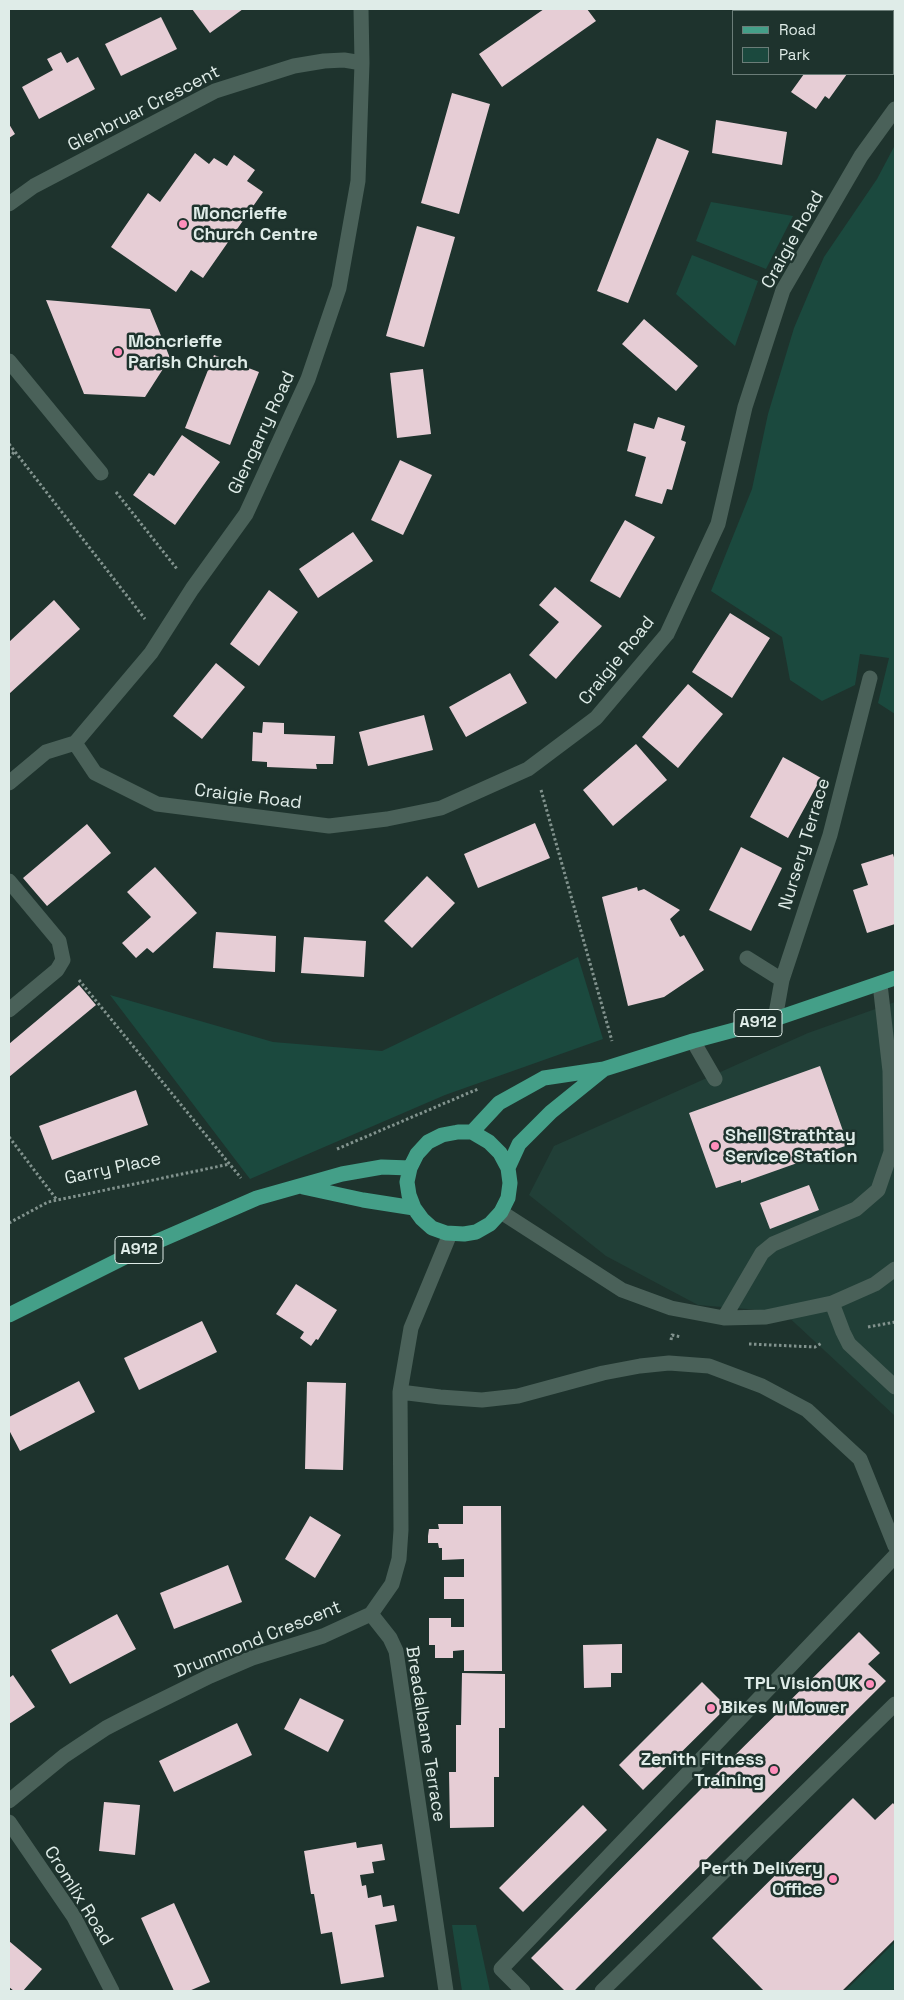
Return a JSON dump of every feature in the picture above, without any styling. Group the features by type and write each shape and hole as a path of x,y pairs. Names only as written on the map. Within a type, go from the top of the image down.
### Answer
{"main road":[{"name":"A912","path":"472,1132 499,1103 544,1078 604,1069 693,1040 775,1019 895,978"},
{"name":"A912","path":"508,1168 519,1144 551,1112 604,1069"},
{"path":"472,1132 489,1142 500,1153 508,1168 510,1183 508,1198 501,1212 490,1224 476,1232 450,1234 432,1228 414,1208 407,1182 410,1168 417,1154 428,1142 442,1135 472,1132"},
{"name":"A912","path":"9,1315 150,1246 273,1192 302,1187 342,1174 374,1169 410,1168"},
{"name":"A912","path":"302,1187 363,1200 414,1208"}],"street":[{"name":"Glengarry Road","path":"75,743 150,653 192,589 246,514 308,379 339,288 358,180 362,63 361,9"},
{"name":"Glenbruar Crescent","path":"9,204 34,186 215,91 294,66 344,60 362,63"},
{"name":"Craigie Road","path":"75,743 95,773 157,804 329,826 387,819 441,808 528,769 596,718 667,634 718,524 745,407 783,290 861,156 895,109"},
{"path":"9,361 102,474"},
{"name":"Nursery Terrace","path":"775,1019 782,980 830,835 870,678"},
{"path":"9,783 46,752 75,743"},
{"path":"9,881 59,941 63,960 57,970 9,1010"},
{"path":"748,958 782,980"},
{"path":"724,1318 762,1253 773,1244 856,1209 878,1190 891,1152 893,1071 880,984"},
{"path":"693,1040 715,1079"},
{"path":"501,1212 622,1290 671,1308 724,1318 766,1317 832,1304 875,1284 895,1268"},
{"path":"371,1614 392,1584 399,1558 401,1530 400,1392 411,1328 450,1234"},
{"path":"832,1304 849,1344 895,1387"},
{"path":"400,1392 482,1400 518,1396 603,1373 640,1366 669,1363 710,1366 762,1386 807,1410 860,1459 895,1546"},
{"path":"523,1991 501,1969 895,1556"},
{"name":"Drummond Crescent","path":"9,1801 64,1756 106,1728 130,1715 252,1658 323,1636 371,1614"},
{"name":"Breadalbane Terrace","path":"371,1614 390,1638 396,1650 446,1991"},
{"path":"602,1991 895,1704"},
{"name":"Cromlix Road","path":"9,1822 74,1917 112,1991"}],"path":[{"path":"9,444 160,639"},
{"path":"9,458 15,452"},
{"path":"102,474 192,589"},
{"path":"528,769 538,778 620,1064"},
{"path":"63,960 257,1198"},
{"path":"9,1137 57,1200"},
{"name":"Garry Place","path":"9,1224 48,1202 230,1164"}],"shaded area":[{"path":"895,1002 895,1416 783,1312 698,1305 606,1256 529,1195 554,1146 808,1033"}],"green space":[{"path":"895,145 895,714 878,703 889,658 860,654 855,685 822,701 790,680 782,637 711,591 752,489 768,414 794,328 824,257 877,179"},
{"path":"711,202 793,216 766,269 696,241"},
{"path":"692,255 758,281 735,346 676,294"},
{"path":"578,957 603,1039 445,1095 250,1179 110,995 273,1042 382,1051"},
{"path":"452,1925 476,1925 490,1991 462,1991"},
{"path":"895,1942 895,1988 892,1991 845,1991"}],"building":[{"path":"192,9 243,9 210,33"},
{"path":"544,9 587,9 596,21 502,87 479,54"},
{"path":"895,9 895,15 894,16 894,10 868,10"},
{"path":"161,17 177,49 121,76 105,44"},
{"path":"61,52 67,63 78,57 95,89 39,119 22,87 53,70 47,59"},
{"path":"803,75 846,75 829,99 825,96 816,109 791,92"},
{"path":"452,93 490,104 459,214 421,203"},
{"path":"716,120 787,132 782,165 712,153"},
{"path":"9,124 15,134 9,138"},
{"path":"657,138 689,151 628,303 597,291"},
{"name":"Moncrieffe Church Centre","path":"195,153 209,164 214,158 227,166 234,155 255,170 247,181 263,192 203,278 191,270 176,292 111,247 148,193 160,202"},
{"path":"417,226 455,237 424,347 386,336"},
{"name":"Moncrieffe Parish Church","path":"46,300 150,309 170,358 145,397 84,394"},
{"path":"644,319 698,366 676,391 622,344"},
{"path":"214,355 259,372 230,445 185,428"},
{"path":"423,369 431,434 397,438 390,373"},
{"path":"658,417 685,426 681,440 686,442 672,490 667,489 662,504 635,496 646,457 627,451 634,423 654,429"},
{"path":"182,435 220,462 175,525 133,495 149,473 154,476"},
{"path":"400,460 432,475 403,535 371,520"},
{"path":"625,520 655,537 620,598 590,581"},
{"path":"353,532 373,561 318,598 299,569"},
{"path":"555,587 602,626 556,679 529,655 559,622 539,605"},
{"path":"269,590 298,612 259,666 230,644"},
{"path":"54,600 80,629 9,694 9,642"},
{"path":"730,613 770,638 732,698 692,672"},
{"path":"216,663 245,687 202,739 173,716"},
{"path":"510,673 527,703 466,737 449,707"},
{"path":"688,684 723,714 678,768 642,737"},
{"path":"424,715 433,750 368,766 359,732"},
{"path":"263,722 284,723 284,734 335,736 333,764 316,764 317,769 267,767 267,762 252,761 253,732 262,733"},
{"path":"636,744 667,780 613,826 583,790"},
{"path":"783,757 821,778 788,838 750,817"},
{"path":"535,823 550,858 478,888 464,854"},
{"path":"87,824 111,853 47,906 23,878"},
{"path":"741,847 782,868 751,931 709,910"},
{"path":"893,854 895,861 895,924 867,933 853,890 868,885 861,864"},
{"path":"155,867 197,913 153,953 147,948 136,958 122,943 151,917 127,892"},
{"path":"427,876 455,903 412,948 384,921"},
{"path":"637,887 638,891 644,889 680,910 670,919 680,937 684,935 704,970 664,997 628,1006 602,897"},
{"path":"216,932 276,936 275,972 213,968"},
{"path":"304,937 366,941 364,977 301,973"},
{"path":"79,985 96,1005 9,1077 9,1044"},
{"path":"820,1066 848,1145 741,1183 741,1180 716,1188 689,1113"},
{"path":"136,1090 148,1125 52,1160 39,1126"},
{"path":"809,1185 819,1210 770,1229 760,1203"},
{"path":"296,1284 337,1310 318,1340 316,1339 311,1346 300,1338 304,1332 276,1314"},
{"path":"202,1321 217,1352 139,1390 124,1358"},
{"path":"79,1381 95,1412 20,1451 9,1430 9,1417"},
{"path":"307,1382 346,1383 343,1470 305,1469"},
{"path":"463,1506 501,1506 502,1671 464,1671 464,1650 453,1651 453,1658 435,1658 435,1645 429,1645 429,1618 451,1618 451,1627 464,1627 464,1599 444,1599 444,1577 464,1577 464,1559 442,1560 442,1548 439,1548 438,1543 428,1543 429,1529 439,1529 438,1524 463,1524"},
{"path":"310,1516 341,1535 315,1578 285,1559"},
{"path":"228,1565 242,1602 174,1629 160,1593"},
{"path":"117,1614 136,1649 70,1684 51,1650"},
{"path":"859,1632 880,1653 868,1664 886,1681 574,1991 565,1991 531,1958"},
{"path":"622,1644 622,1673 611,1673 611,1687 584,1688 583,1645"},
{"path":"462,1673 505,1674 505,1728 499,1728 499,1777 494,1777 494,1827 450,1828 449,1772 456,1772 456,1725 461,1725"},
{"path":"13,1675 35,1707 9,1724 9,1678"},
{"path":"702,1682 727,1707 643,1790 619,1765"},
{"path":"300,1698 344,1720 328,1752 284,1729"},
{"path":"237,1723 252,1755 174,1792 159,1761"},
{"name":"Perth Delivery Office","path":"853,1798 875,1820 893,1803 895,1806 895,1939 842,1991 764,1991 712,1938"},
{"path":"104,1802 140,1805 135,1855 99,1851"},
{"path":"583,1805 607,1830 523,1912 499,1888"},
{"path":"356,1842 357,1848 382,1844 385,1860 372,1862 374,1873 360,1875 362,1886 366,1885 368,1898 381,1895 383,1907 394,1905 397,1921 375,1925 384,1977 341,1984 332,1932 321,1934 314,1894 311,1894 304,1851"},
{"path":"174,1903 210,1982 189,1991 174,1991 141,1918"},
{"path":"9,1941 42,1969 23,1991 14,1991 9,1987"}],"place":[{"name":"Moncrieffe Church Centre","path":"183,224"},
{"name":"Moncrieffe Parish Church","path":"118,352"},
{"name":"Shell Strathtay Service Station","path":"715,1146"},
{"name":"TPL Vision UK","path":"870,1684"},
{"name":"Bikes N Mower","path":"711,1708"},
{"name":"Zenith Fitness Training","path":"774,1770"},
{"name":"Perth Delivery Office","path":"833,1879"}]}
